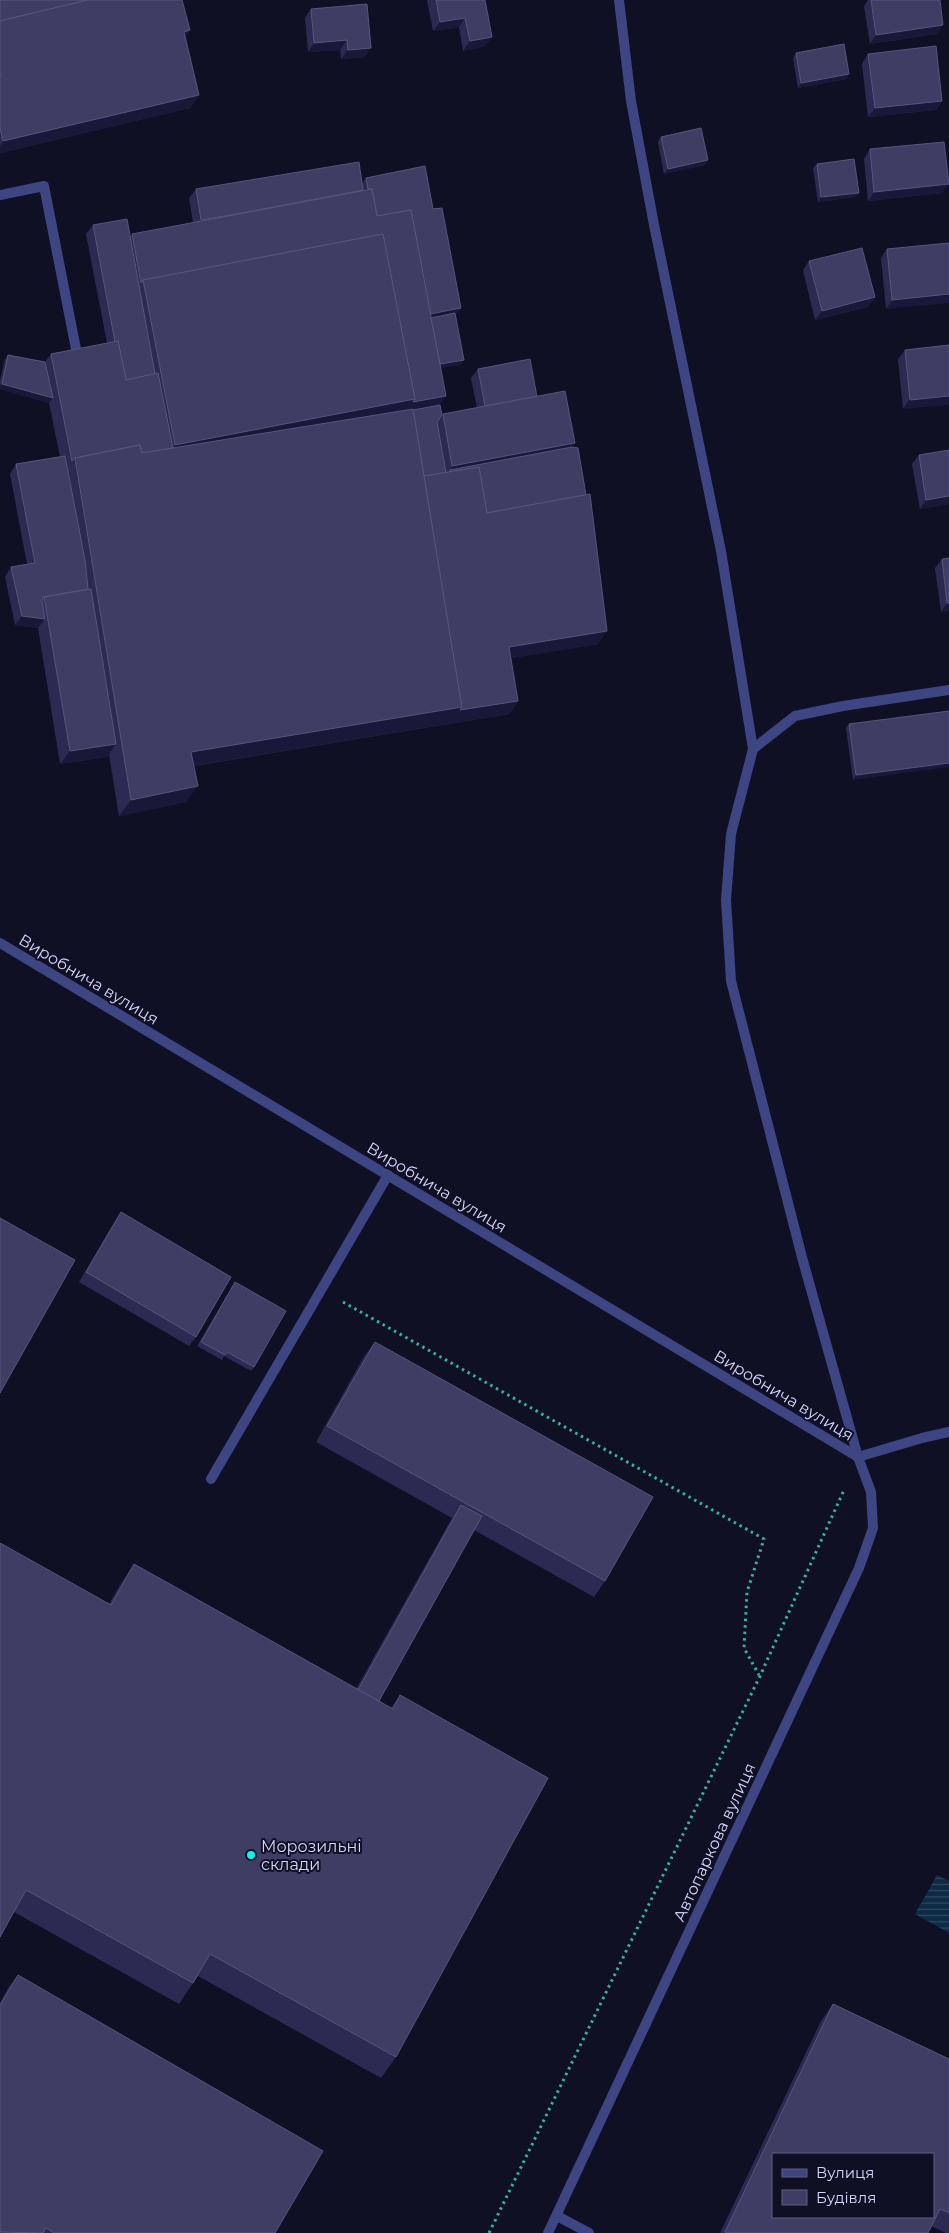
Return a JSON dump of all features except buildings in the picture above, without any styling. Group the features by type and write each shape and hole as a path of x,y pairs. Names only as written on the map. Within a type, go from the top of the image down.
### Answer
{"street":[{"path":"619,0 631,101 654,225 721,551 753,749 795,716 843,706 949,690"},
{"path":"0,195 44,186 76,349"},
{"name":"Автопаркова вулиця","path":"548,2233 859,1568 873,1528 871,1492 858,1457 803,1261 730,981 726,900 731,834 753,749"},
{"name":"Виробнича вулиця","path":"0,943 858,1457"},
{"path":"211,1479 388,1175"},
{"path":"858,1457 949,1432"},
{"path":"557,2216 589,2233"}],"path":[{"path":"322,1290 764,1539 747,1592 744,1648 760,1676"},
{"path":"489,2233 760,1676 858,1457"}],"water":[{"path":"937,1875 949,1881 949,1933 915,1914"}],"place":[{"name":"Морозильні склади","path":"251,1855"}]}
